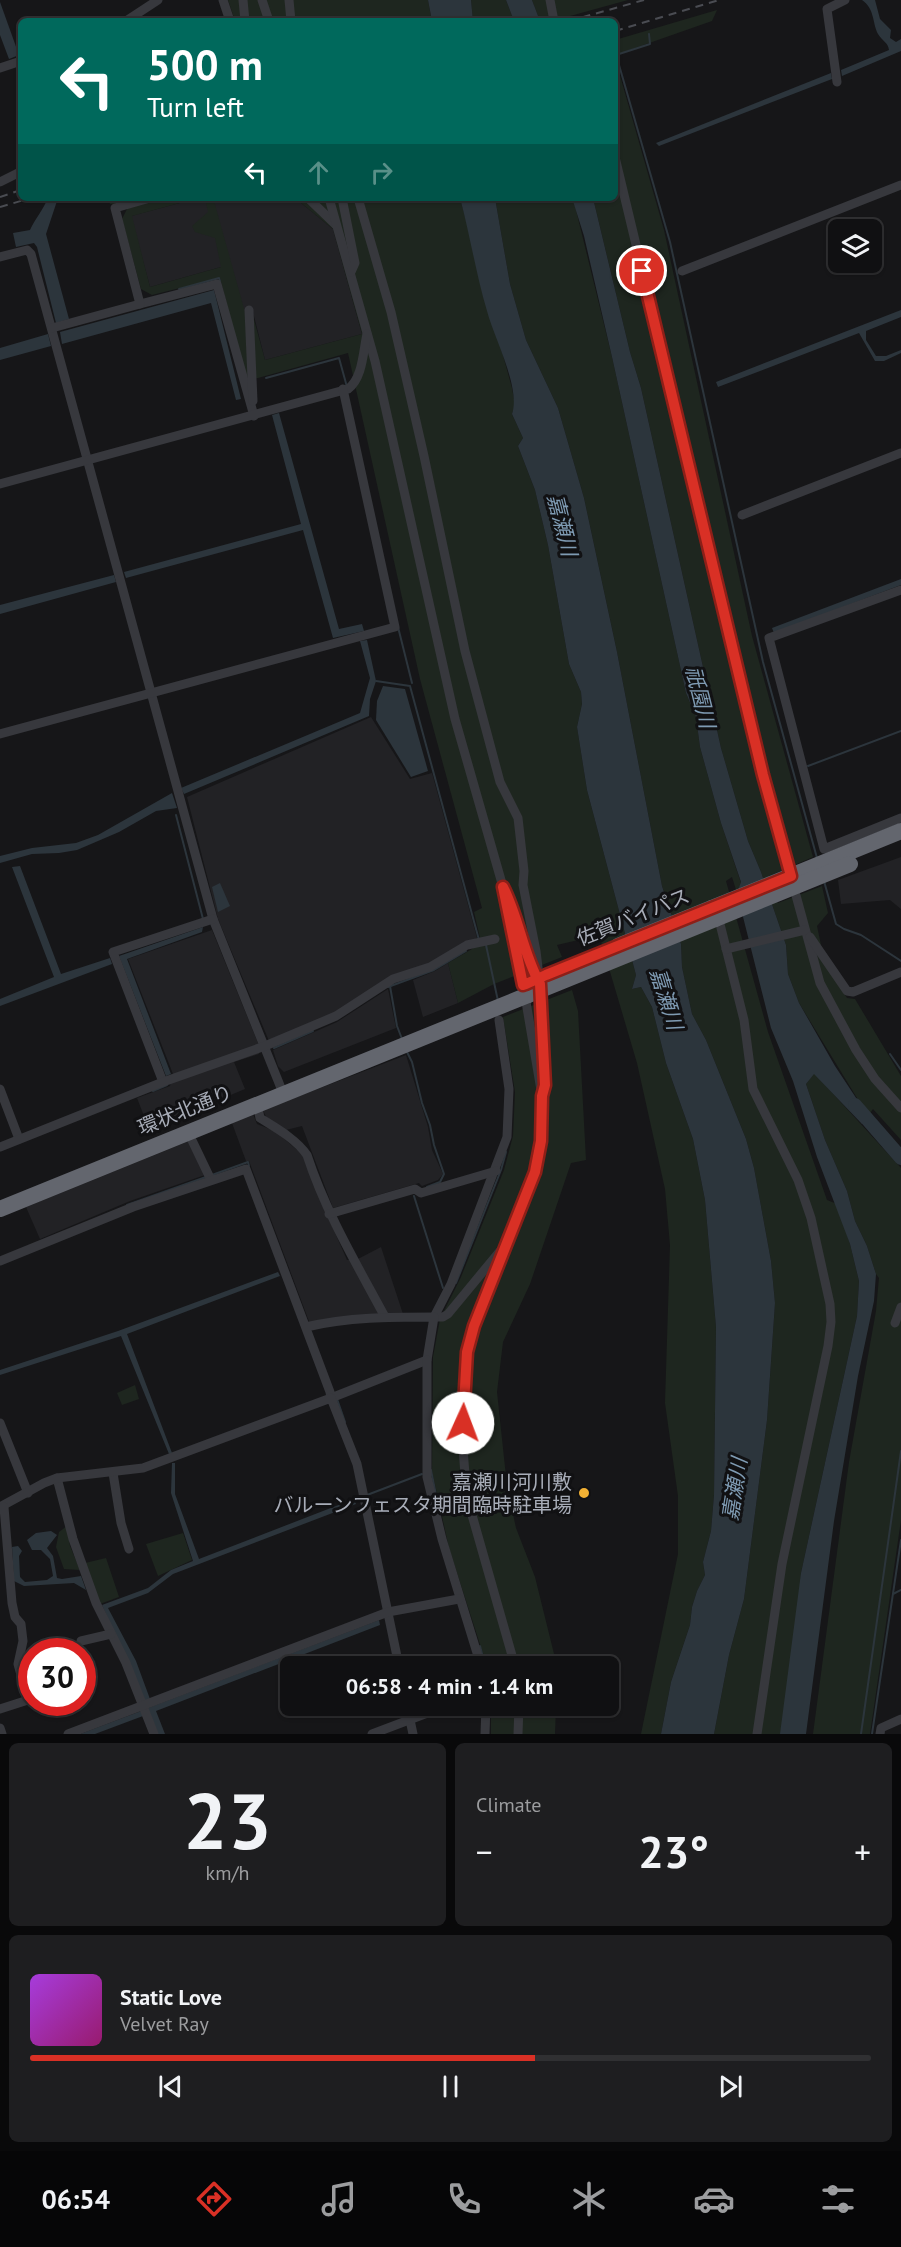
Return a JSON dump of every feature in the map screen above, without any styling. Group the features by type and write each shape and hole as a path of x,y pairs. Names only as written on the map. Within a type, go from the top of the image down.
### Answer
{"highway":[{"name":"佐賀バイパス","path":"793,881 901,831"},
{"name":"佐賀バイパス","path":"384,1048 793,881 901,843"},
{"name":"環状北通り","path":"0,1198 384,1048"},
{"name":"環状北通り","path":"0,1209 257,1103 281,1088"}],"street":[{"path":"130,18 158,0"},
{"path":"223,0 229,18"},
{"path":"243,0 245,18"},
{"path":"262,0 268,18"},
{"path":"289,0 291,18"},
{"path":"550,0 553,18"},
{"path":"836,77 827,9 845,0"},
{"path":"0,68 18,62"},
{"path":"618,170 763,775 820,983 875,1079 901,1108"},
{"path":"0,182 18,173"},
{"path":"682,271 901,185"},
{"path":"140,201 115,208 140,304"},
{"path":"311,201 339,227"},
{"path":"330,201 367,331 455,718 503,887 545,1085 542,1096"},
{"path":"343,201 355,263 351,272"},
{"path":"359,201 391,312 465,651 500,782 518,818 524,871 523,885 536,951 526,990 542,1096 541,1141 535,1172 474,1326 467,1352 463,1444 467,1493 472,1515 512,1656"},
{"path":"0,257 27,250 32,254 58,332 87,460 213,919 281,1088"},
{"path":"58,332 140,304 217,284 254,416"},
{"path":"249,310 254,416"},
{"path":"0,484 348,389 358,375 367,331"},
{"path":"0,734 395,627 343,389"},
{"path":"742,515 901,453"},
{"path":"901,590 769,638 824,849 901,818"},
{"path":"503,887 532,970 526,990"},
{"path":"716,912 744,1020 753,1089 805,1197 825,1273 831,1322 828,1346 782,1564 757,1734"},
{"path":"167,1081 113,952 213,919"},
{"path":"726,949 805,930"},
{"path":"805,930 847,991 853,992 901,972"},
{"path":"0,1147 167,1081 265,1046 336,1016 393,979 430,967 479,942 495,939"},
{"path":"478,1656 442,1539 426,1467 427,1360 438,1317 496,1171 507,1137 509,1089 499,1020"},
{"path":"0,1089 19,1139"},
{"path":"257,1103 260,1118 279,1130 303,1149 307,1155 329,1214 354,1264 385,1317"},
{"path":"188,1132 209,1177"},
{"path":"0,1262 209,1177 246,1169 309,1326 331,1398 357,1464 392,1611 398,1656"},
{"path":"329,1214 415,1189 421,1192 496,1171"},
{"path":"309,1326 335,1321 385,1317 438,1317 448,1314 500,1251 505,1248"},
{"path":"895,1323 901,1307"},
{"path":"0,1709 28,1700 18,1664 23,1641 21,1624 15,1617 12,1603 2,1507 57,1478 143,1468 427,1360"},
{"path":"0,1423 28,1493"},
{"path":"113,1473 121,1523 129,1549"},
{"path":"57,1478 82,1565 96,1603 148,1705 154,1734"},
{"path":"68,1734 392,1611 459,1599"},
{"path":"94,1638 111,1634"},
{"path":"409,1716 413,1734"},
{"path":"372,1734 420,1716"},
{"path":"485,1734 486,1716"},
{"path":"518,1734 519,1716"},
{"path":"880,1734 881,1728 901,1719"},
{"path":"0,1728 2,1734"}],"shaded area":[{"path":"228,0 428,0 431,18 234,18"},
{"path":"471,0 506,0 513,18 473,18"},
{"path":"532,0 628,0 563,18 539,18"},
{"path":"717,10 712,21 618,54 618,39"},
{"path":"618,69 664,230 752,636 813,857 769,876 778,903 822,886 828,913 817,926 825,964 847,998 855,999 901,1076 901,1140 873,1109 868,1116 799,1003 788,974 786,945 748,841 721,748 641,388 630,352 594,201 618,201"},
{"path":"109,201 187,201 132,216 150,287 221,267 215,238 195,232 192,226 208,212 206,201 214,201 245,312 252,312 265,360 362,334 333,229 299,201 461,201 512,388 515,405 512,414 523,438 518,446 535,490 548,545 569,664 581,692 582,704 577,727 587,790 636,975 632,989 641,987 652,1007 666,1063 693,1139 705,1200 716,1327 714,1495 711,1531 703,1562 705,1575 697,1591 690,1625 671,1682 661,1734 641,1734 678,1554 678,1496 665,1403 670,1245 665,1189 637,1063 598,931 591,937 557,945 562,957 494,984 458,1003 448,963 472,949 480,938 474,912 482,908 420,679 348,353 258,378 246,377 220,278 152,295 141,289 122,219 128,207 110,204"},
{"path":"187,201 299,201 333,229 362,334 265,360 253,312 245,313 221,267 150,287 131,216"},
{"path":"496,201 573,201 612,357 686,693 696,717 700,747 721,823 741,883 737,893 732,877 726,881 768,1032 827,1200 837,1204 859,1281 857,1316 801,1573 795,1734 714,1734 729,1655 744,1599 767,1420 775,1303 771,1261 754,1168 746,1139 706,1040 692,1014 682,967 681,944 662,886 617,652 584,498 558,408 526,340 510,284"},
{"path":"371,717 410,779 432,773 477,938 334,1014 269,1041 218,919 187,797"},
{"path":"901,857 901,909 890,900 841,904 838,880"},
{"path":"212,930 258,1043 259,1054 234,1062 245,1089 149,1129 137,1098 170,1086 173,1074 128,959"},
{"path":"448,963 458,1003 423,1017 413,980"},
{"path":"388,989 396,1028 284,1072 278,1066 273,1050 337,1022"},
{"path":"572,990 578,1011 586,1160 571,1163 530,1284 503,1342 497,1392 507,1486 516,1528 535,1577 555,1656 484,1656 449,1548 432,1471 433,1357 440,1319 461,1277 504,1170 513,1136 515,1092 503,1017"},
{"path":"406,1055 428,1127 432,1150 443,1174 438,1180 422,1186 419,1183 333,1208 302,1126 286,1130 266,1117 263,1110"},
{"path":"814,1073 901,1168 901,1520 870,1734 813,1734 849,1462 876,1311 879,1278 855,1221 847,1191 825,1140 806,1084"},
{"path":"253,1114 257,1124 275,1131 303,1155 347,1260 356,1260 381,1247 403,1314 310,1324 249,1161 246,1161 232,1123"},
{"path":"189,1141 205,1175 130,1201 40,1239 26,1207"},
{"path":"135,1385 139,1399 122,1405 117,1393"},
{"path":"67,1526 70,1546 80,1570 64,1569 56,1547 59,1532"},
{"path":"183,1533 192,1560 158,1576 146,1544"},
{"path":"106,1558 119,1597 100,1604 85,1563"},
{"path":"491,1716 556,1716 555,1734 491,1734"}],"water":[{"path":"428,0 471,0 473,18 431,18"},
{"path":"506,0 532,0 539,18 513,18"},
{"path":"862,0 875,0 880,19 891,30 890,38 896,42 901,39 901,51 842,76 841,70 889,50 878,34 869,7"},
{"path":"0,2 18,55 9,59 0,35"},
{"path":"831,73 832,79 659,146 656,143"},
{"path":"47,201 57,201 46,234 69,319 56,323 37,247 34,243 16,247 13,233 30,230"},
{"name":"嘉瀬川","path":"461,201 496,201 510,284 526,340 558,408 584,498 617,652 662,886 681,944 682,967 692,1014 706,1040 746,1139 754,1168 771,1261 775,1303 767,1420 744,1599 729,1655 714,1734 661,1734 671,1682 690,1625 697,1591 705,1575 703,1562 711,1531 714,1495 716,1327 705,1200 693,1139 666,1063 652,1007 641,987 632,989 636,975 587,790 577,727 582,704 581,692 569,664 548,545 535,490 518,446 523,438 512,414 514,403 510,377 483,297"},
{"path":"573,201 594,201 630,352 641,388 721,748 748,841 786,945 788,974 799,1003 835,1066 868,1116 862,1124 814,1074 806,1084 876,1274 874,1301 858,1376 834,1521 806,1734 780,1734 801,1573 857,1316 859,1281 850,1244 817,1157 793,1081 771,1028 737,893 741,882 721,823 700,747 696,717 686,693 584,236"},
{"path":"214,290 241,399 236,400 211,303 62,344 60,332"},
{"path":"901,310 901,317 866,331 866,340 876,356 886,356 901,350 901,353 884,361 875,361 859,333 718,387 716,382"},
{"path":"48,334 51,346 0,360 0,348"},
{"path":"279,413 339,629 362,624 364,631 333,638 303,530 126,578 124,572 301,524 272,415"},
{"path":"114,575 116,582 0,614 0,605"},
{"path":"901,579 901,585 774,633 772,628"},
{"path":"367,640 376,681 370,699 369,716 184,794 181,788 360,713 370,678 360,641"},
{"path":"383,686 405,689 428,771 411,777 376,720 377,701"},
{"path":"172,793 177,808 156,811 119,832 77,850 32,854 0,863 0,856 32,848 76,843 98,835"},
{"path":"20,866 61,974 110,958 112,964 0,1006 0,999 54,977 12,867"},
{"path":"220,883 230,906 218,912 212,887"},
{"path":"203,927 202,932 127,959 171,1074 166,1076 119,956"},
{"path":"278,1272 280,1276 127,1334 172,1453 169,1454 121,1336 0,1375 0,1370 118,1331"},
{"path":"172,1463 175,1463 175,1494 199,1559 354,1499 356,1504 173,1574 148,1593 108,1608 136,1661 150,1699 145,1701 102,1605 148,1588 171,1570 193,1561 171,1493"},
{"path":"51,1531 57,1535 47,1548 53,1556 57,1578 81,1576 86,1590 74,1583 24,1586 14,1581 12,1547 18,1546 22,1551 19,1556 20,1577 25,1582 47,1580 53,1576 50,1559 41,1550 32,1550 27,1540 36,1533"},
{"path":"379,1620 380,1625 299,1656 284,1656"},
{"path":"280,1658 280,1663 156,1711 165,1734 158,1734 148,1708"},
{"path":"141,1711 143,1716 95,1734 80,1734"}],"waterway":[{"path":"618,56 650,44 649,34"},
{"path":"618,61 670,242 763,662 817,858"},
{"path":"179,289 219,278 220,281"},
{"path":"266,378 339,358 347,387"},
{"path":"398,627 412,683"},
{"path":"376,681 410,686 479,940"},
{"path":"808,766 901,731"},
{"path":"176,815 203,919"},
{"path":"824,881 836,924 861,935 901,961"},
{"path":"486,945 498,1001"},
{"path":"388,987 434,970 466,951"},
{"path":"390,986 397,1026 402,1039"},
{"path":"274,1048 313,1031"},
{"path":"406,1050 412,1062 444,1174 440,1182 427,1187"},
{"path":"890,1054 901,1070"},
{"path":"153,1091 167,1085"},
{"name":"祇園川","path":"855,1105 901,1158"},
{"path":"456,1283 506,1152"},
{"path":"212,1175 248,1162 249,1166"},
{"path":"127,1205 206,1177"},
{"path":"414,1196 443,1288"},
{"path":"337,1399 345,1422"},
{"path":"861,1734 901,1451"},
{"path":"431,1470 437,1500"},
{"path":"367,1495 422,1474"},
{"path":"872,1734 901,1540"},
{"path":"893,1594 901,1590"},
{"path":"480,1646 483,1656"}],"railway":[{"path":"580,18 644,0"},
{"path":"618,30 719,0"},
{"path":"0,197 18,191"},
{"path":"0,207 21,201"}],"place":[{"name":"嘉瀬川河川敷 バルーンフェスタ期間臨時駐車場","path":"584,1493"}],"route":[{"path":"463,1423 467,1352 474,1326 535,1172 541,1141 542,1096 545,1085 540,984 532,970 503,887 523,985 526,984 546,975 791,876 763,775 642,271"}]}
